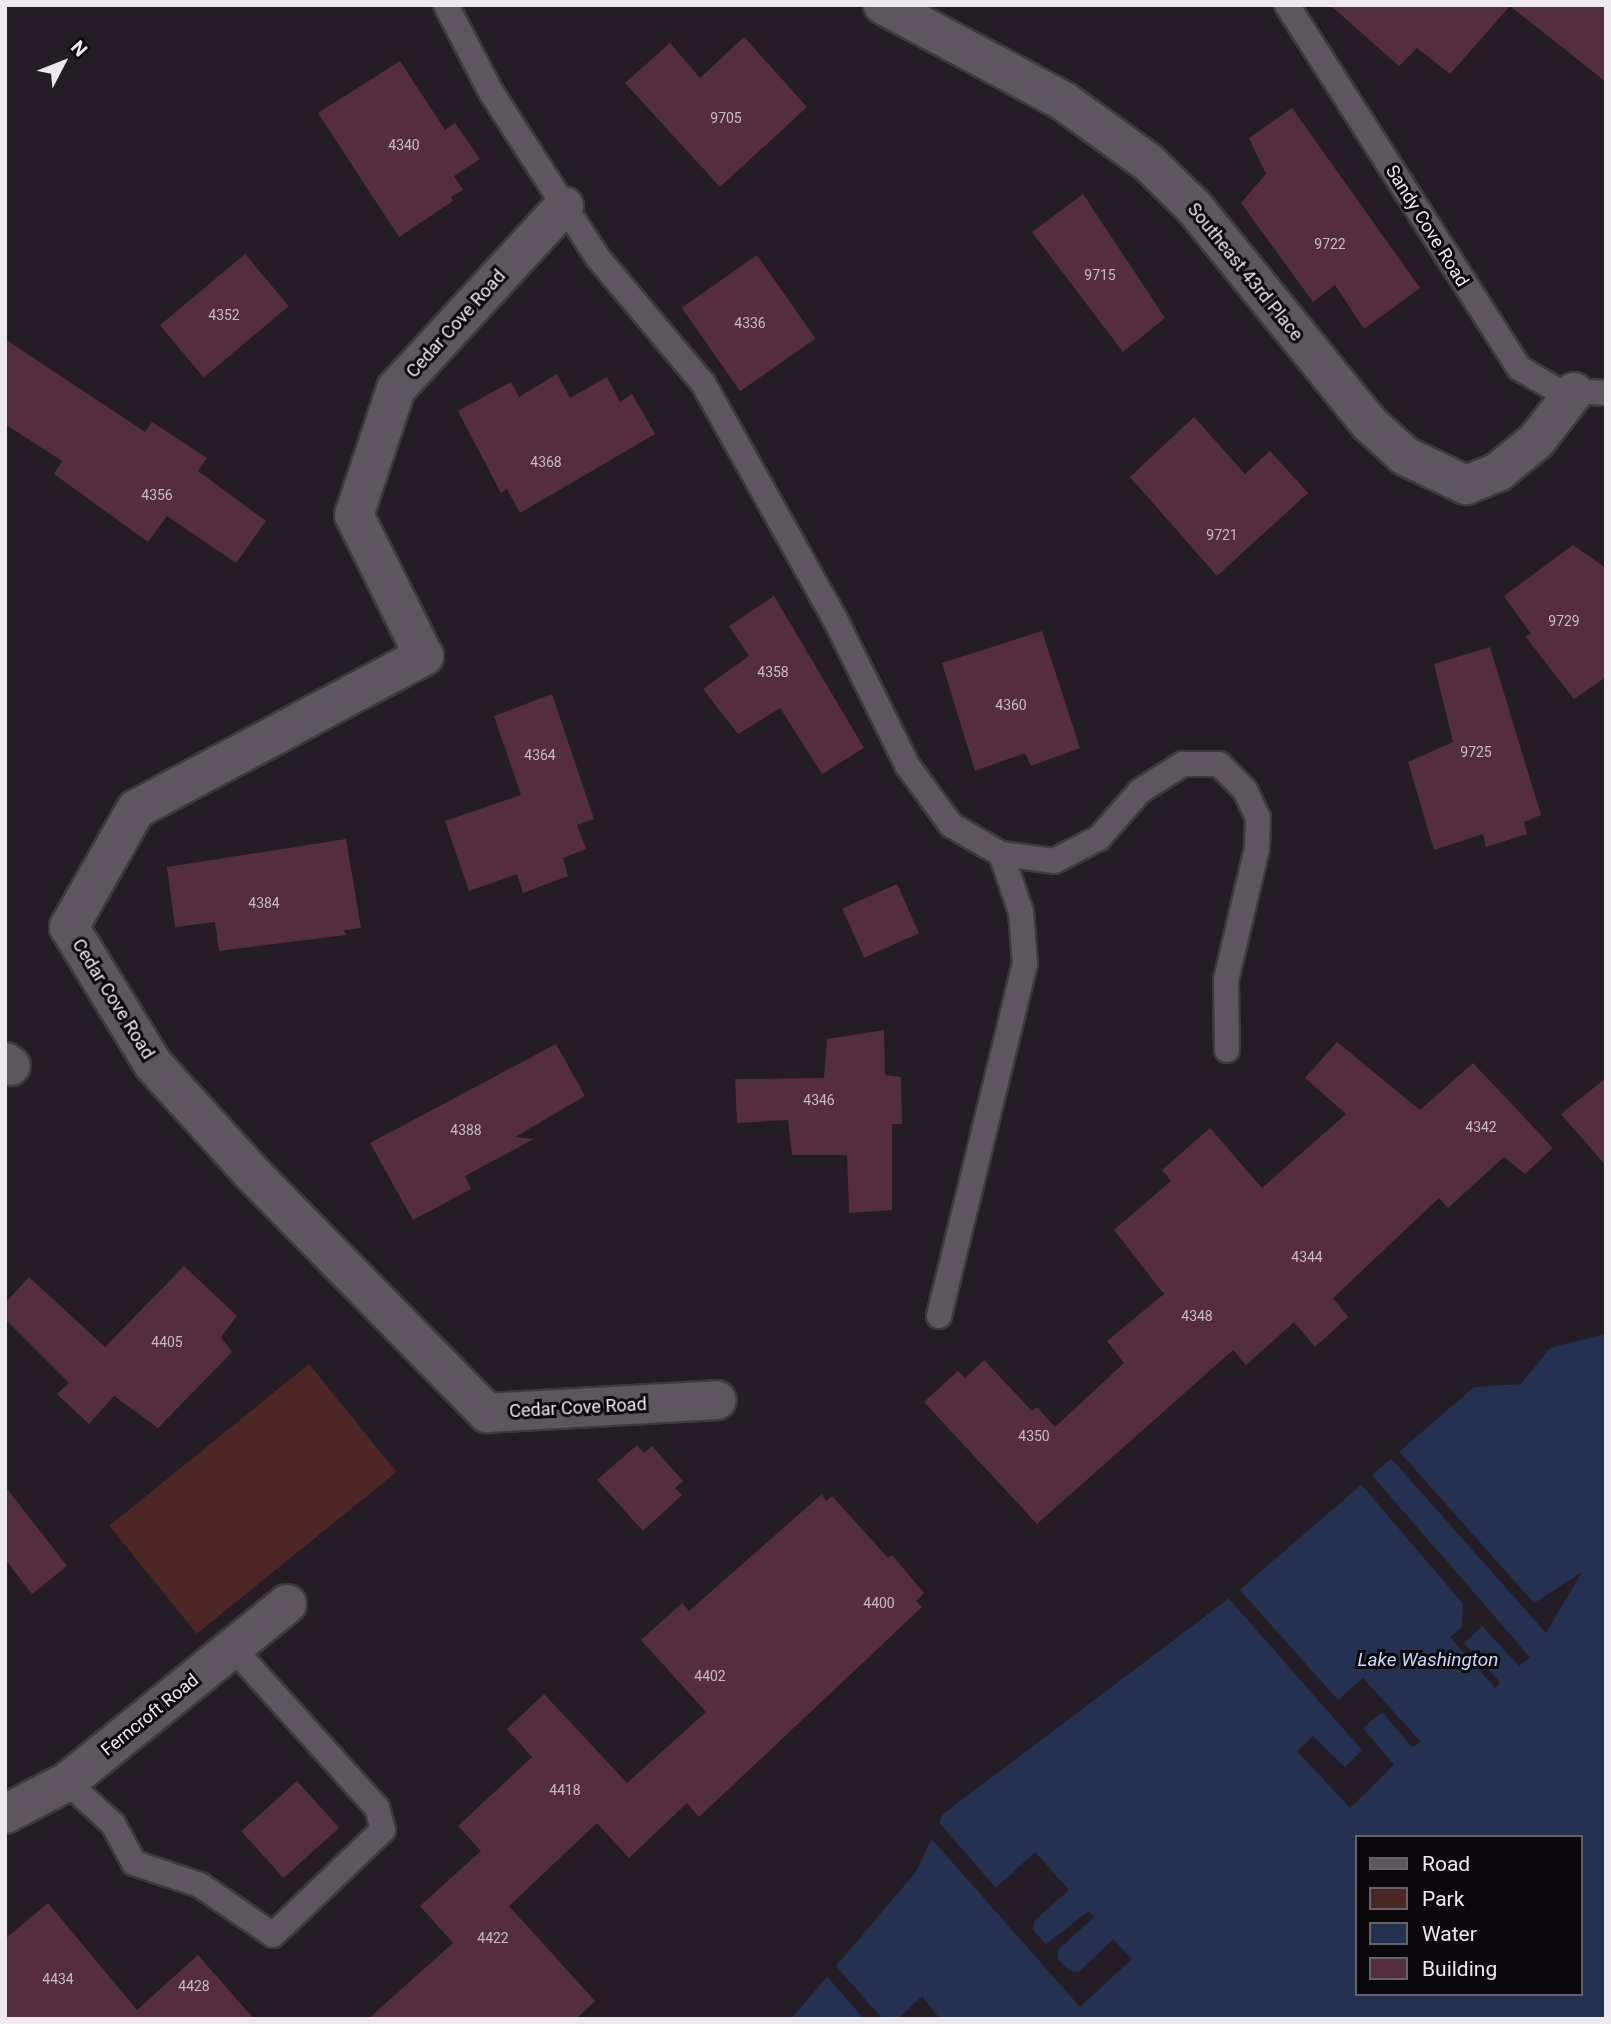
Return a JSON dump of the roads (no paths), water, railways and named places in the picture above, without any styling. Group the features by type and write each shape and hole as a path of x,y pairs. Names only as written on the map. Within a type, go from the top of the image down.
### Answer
{"street":[{"name":"Southeast 43rd Place","path":"883,5 1062,100 1149,163 1194,207 1370,424 1405,456 1466,485 1498,472 1590,392"},
{"name":"Cedar Cove Road","path":"564,206 396,389 354,514 424,656 136,809 68,927 153,1064 250,1171 487,1413 717,1400"},
{"name":"Ferncroft Road","path":"5,1815 67,1782 287,1604"}],"lane":[{"path":"446,5 491,92 598,258 703,383 834,617 907,765 951,825 1001,854 1054,861 1099,838 1140,791 1183,764 1219,764 1245,790 1258,818 1248,897 1226,980 1227,1050"},
{"name":"Sandy Cove Road","path":"1287,5 1520,368 1557,390 1590,392"},
{"path":"939,1316 1024,963 1021,912 1001,854"},
{"path":"67,1782 113,1824 134,1863 200,1885 273,1934 383,1830 377,1808 233,1648"}],"water":[{"name":"Lake Washington","path":"1606,1334 1606,2019 791,2019 916,1872 943,1814 1236,1593 1474,1387 1521,1384 1550,1348"}]}
